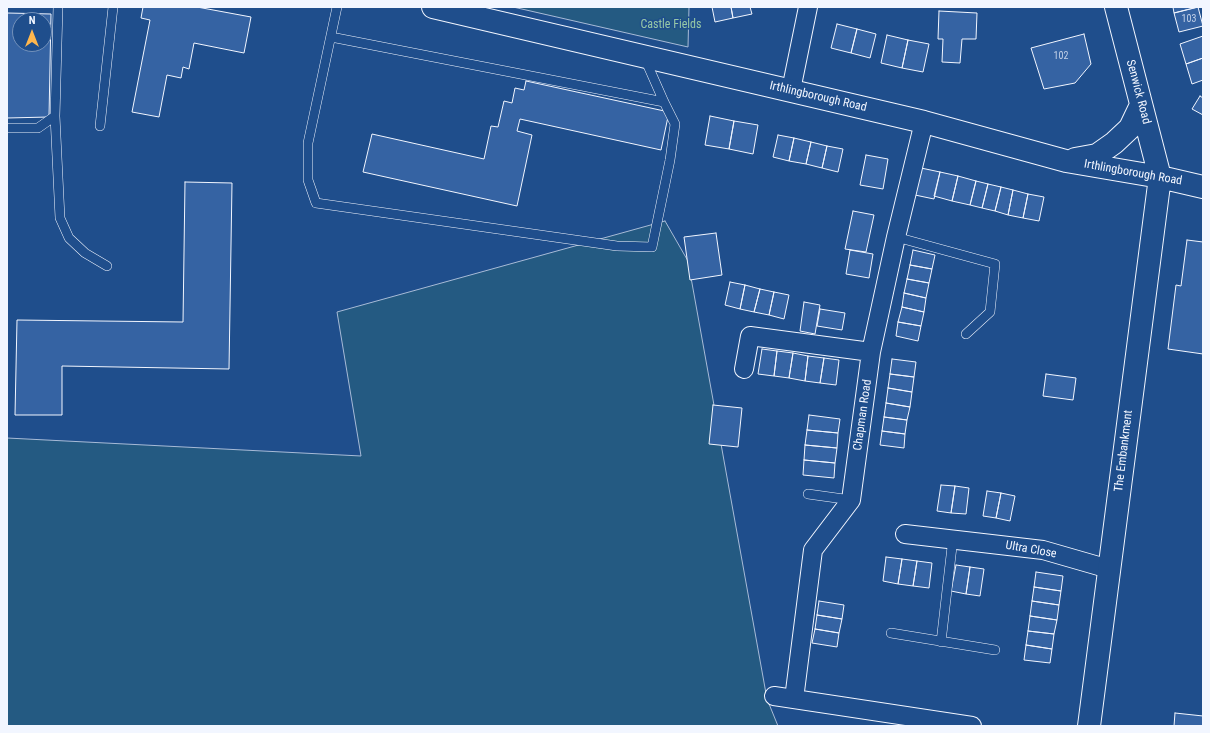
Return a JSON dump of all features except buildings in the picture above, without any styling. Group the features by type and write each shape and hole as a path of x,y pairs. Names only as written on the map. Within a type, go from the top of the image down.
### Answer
{"main road":[{"name":"Irthlingborough Road","path":"433,7 924,122 1066,161 1160,177 1203,187"},
{"name":"Senwick Road","path":"1116,7 1160,177"},
{"path":"1066,161 1097,155 1114,143 1130,128 1141,105"},
{"name":"The Embankment","path":"1089,726 1108,569 1160,177"}],"street":[{"path":"791,90 808,7"},
{"name":"Chapman Road","path":"794,699 813,550 851,500 871,352 896,237 924,122"},
{"path":"744,369 750,336 871,352"},
{"name":"Ultra Close","path":"905,534 952,538 1043,550 1108,569"},
{"path":"774,696 972,726"}],"lane":[{"path":"58,7 54,116 60,218 69,238 85,253 107,266"},
{"path":"100,126 113,7"},
{"path":"337,7 308,143 308,180 316,203 618,246 652,247 670,160 675,124 644,56"},
{"path":"331,37 664,102"},
{"path":"7,128 38,128 54,116"},
{"path":"896,237 995,264 990,312 966,334"},
{"path":"808,494 851,500"},
{"path":"941,642 952,538"},
{"path":"892,633 995,650"}],"green space":[{"name":"Castle Fields","path":"513,7 689,7 688,47"},
{"path":"665,221 688,261 767,699 778,726 7,726 7,438 361,456 337,312"}]}
